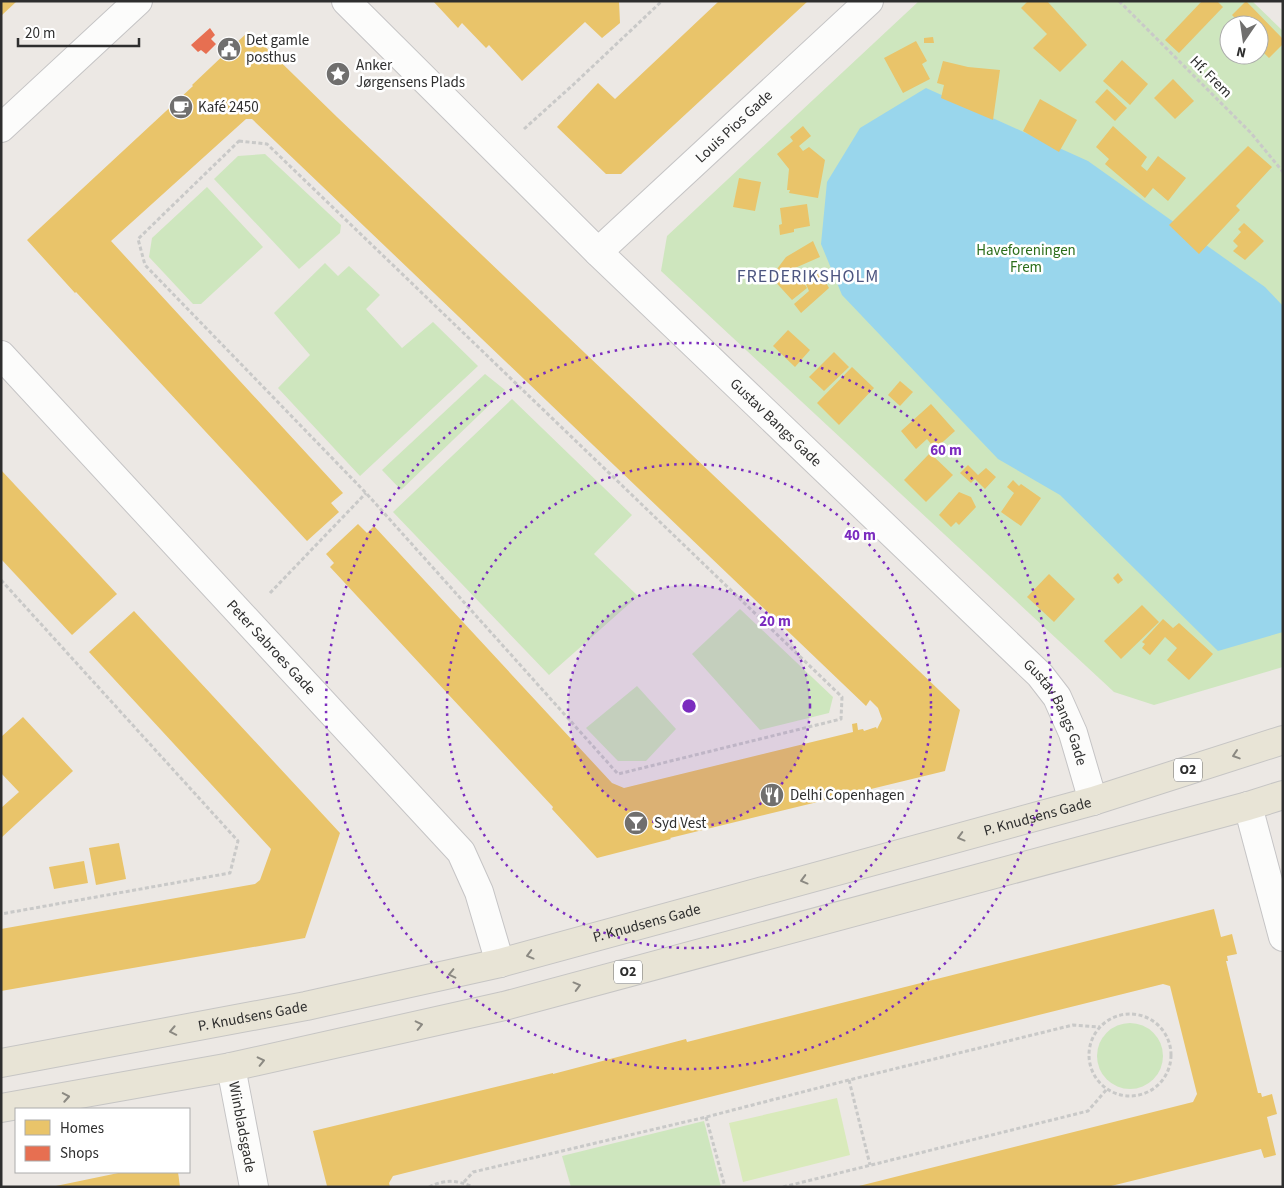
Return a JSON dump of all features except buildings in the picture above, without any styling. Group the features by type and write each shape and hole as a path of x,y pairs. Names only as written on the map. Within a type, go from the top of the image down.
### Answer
{"main road":[{"name":"P. Knudsens Gade","path":"1,1063 306,1006 500,963 1093,801 1283,740"},
{"name":"O2","path":"1,1108 231,1067 504,1006 1283,795"}],"street":[{"path":"1,128 138,1"},
{"name":"Gustav Bangs Gade","path":"346,1 598,252 1040,675 1057,697 1074,733 1093,801"},
{"name":"Louis Pios Gade","path":"598,252 869,1"},
{"name":"Peter Sabroes Gade","path":"1,355 461,852 479,892 500,963"},
{"path":"1248,806 1283,937"},
{"name":"Wiinbladsgade","path":"231,1067 254,1187"}],"path":[{"path":"497,152 574,84 662,1"},
{"name":"Hf. Frem","path":"1118,1 1251,133 1283,172"},
{"path":"240,141 267,144 842,697 841,719 618,774 366,492 145,265 138,239 240,141"},
{"path":"246,619 366,492"},
{"path":"1,580 238,841 230,873 1,914"},
{"path":"1123,1014 1136,1014 1149,1018 1160,1026 1171,1050 1170,1064 1166,1076 1146,1094 1119,1095 1107,1089 1096,1079 1090,1067 1088,1053 1092,1039 1100,1027 1110,1018 1123,1014"},
{"path":"464,1182 473,1172 706,1117 1073,1025 1100,1027"},
{"path":"849,1080 870,1166"},
{"path":"783,1187 1088,1111 1107,1089"},
{"path":"706,1117 725,1187"},
{"path":"429,1187 439,1182 451,1180 464,1182 473,1187"}],"green space":[{"name":"Haveforeningen Frem","path":"919,1 1252,1 1266,15 1219,15 1219,65 1269,65 1269,17 1283,31 1283,667 1154,705 1114,692 661,271 667,236"},
{"path":"265,154 341,225 340,233 299,269 214,179 238,156"},
{"path":"207,187 263,247 201,304 193,304 149,257 152,238"},
{"path":"325,263 338,276 349,266 380,295 366,309 402,348 433,322 478,366 360,476 278,388 310,355 274,313"},
{"path":"485,374 505,390 401,490 382,470"},
{"path":"512,399 632,515 594,554 638,596 549,675 393,512"},
{"path":"740,609 833,697 829,713 760,730 692,654"},
{"path":"637,686 676,729 646,761 618,761 586,728"},
{"path":"1130,1023 1143,1026 1153,1033 1160,1043 1163,1056 1160,1069 1153,1079 1143,1086 1130,1089 1117,1086 1107,1079 1100,1069 1097,1056 1100,1043 1107,1033 1117,1026"},
{"path":"837,1098 850,1155 743,1182 729,1123"},
{"path":"704,1121 721,1187 571,1187 562,1156"}],"water":[{"path":"926,88 1088,161 1265,287 1283,306 1283,632 1218,651 1060,495 998,459 842,295 821,244 827,182 860,128"}],"place":[{"name":"Det gamle posthus","path":"229,49"},
{"name":"Anker Jørgensens Plads","path":"338,74"},
{"name":"Kafé 2450","path":"181,107"},
{"name":"Delhi Copenhagen","path":"772,795"},
{"name":"Syd Vest","path":"636,823"}],"district":[{"name":"FREDERIKSHOLM","path":"808,276"}]}
